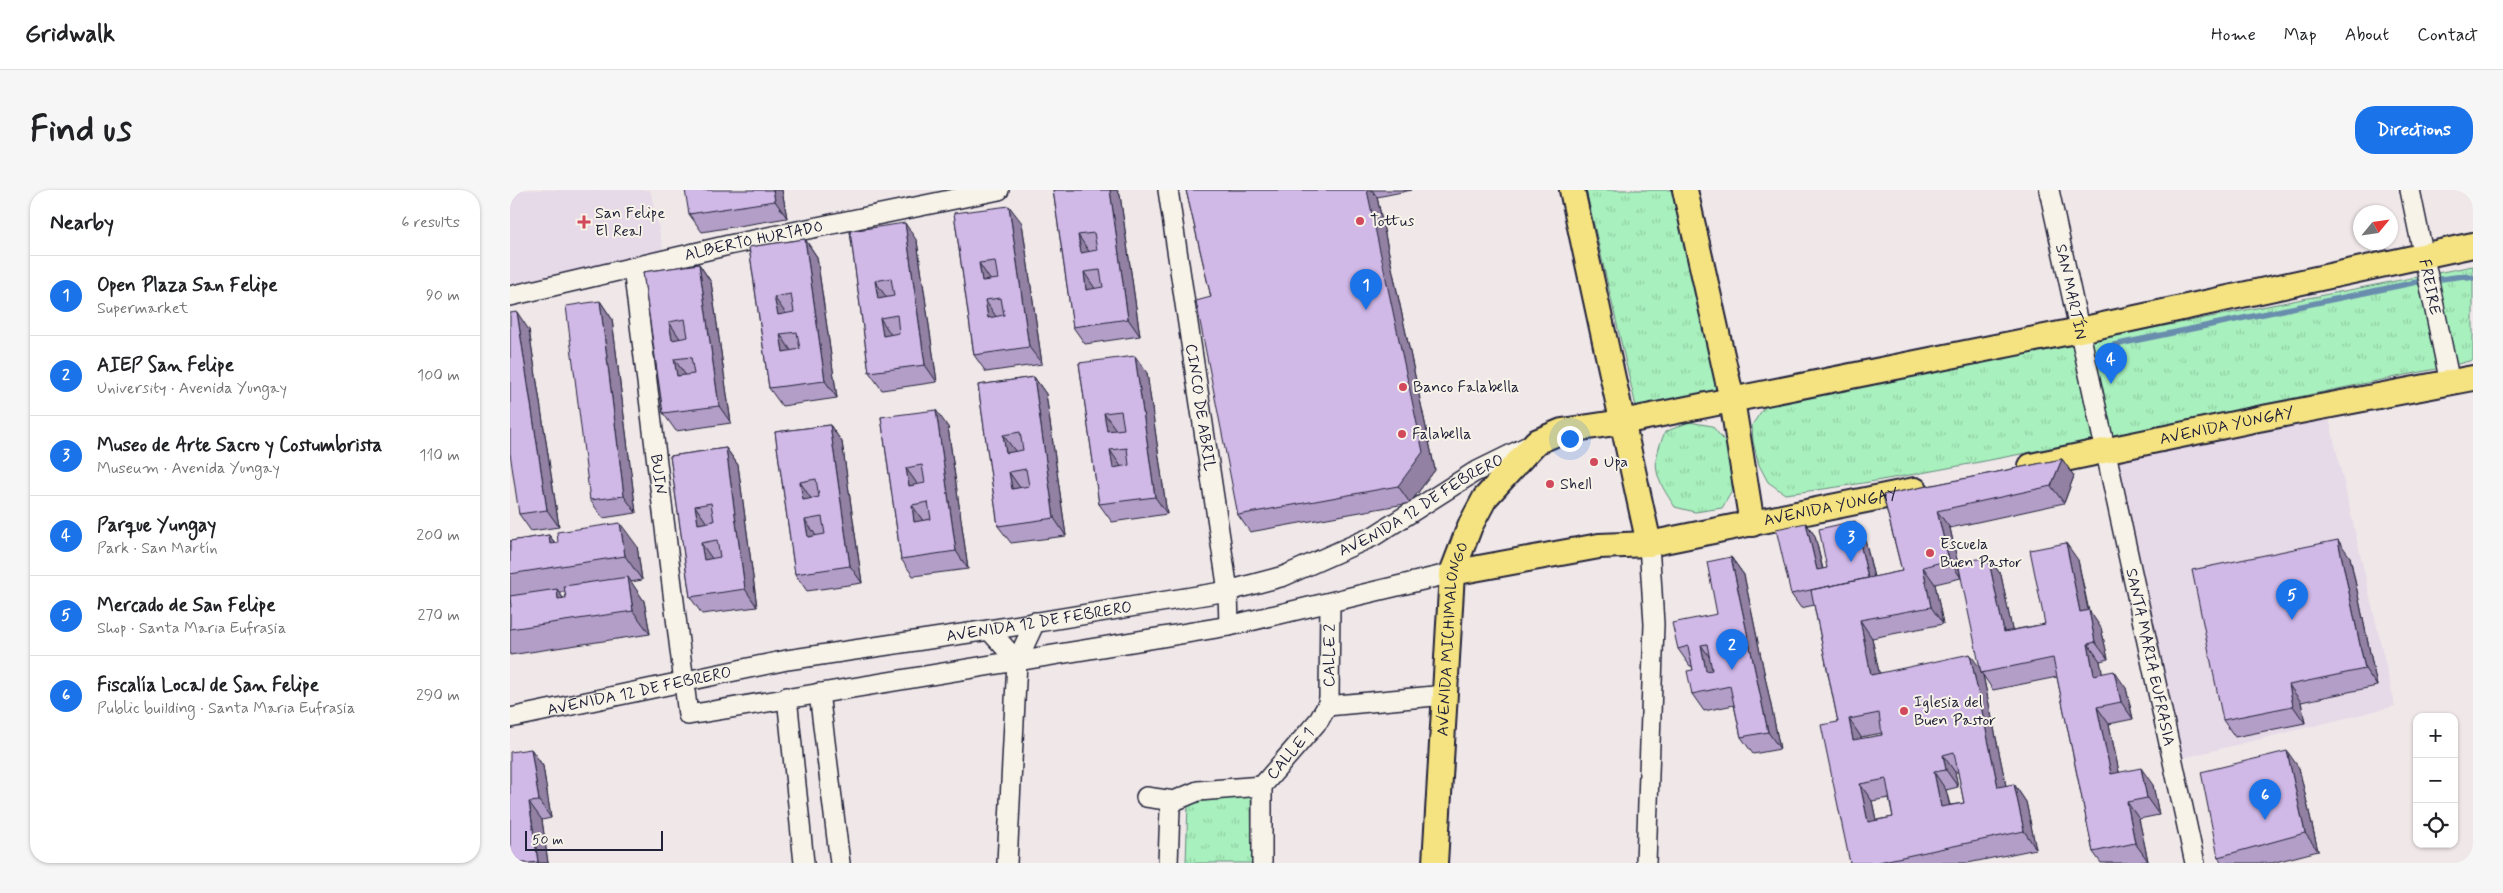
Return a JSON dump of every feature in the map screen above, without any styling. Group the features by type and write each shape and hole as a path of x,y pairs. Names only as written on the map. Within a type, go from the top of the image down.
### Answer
{"main road":[{"path":"1572,190 1649,544"},
{"path":"1685,190 1732,400 1752,524"},
{"path":"1536,442 1562,431 1622,422 2080,330 2473,245"},
{"name":"AVENIDA YUNGAY","path":"2011,470 2473,378"},
{"name":"AVENIDA MICHIMALONGO","path":"1435,863 1452,573 1470,526 1485,498 1536,442"},
{"name":"AVENIDA YUNGAY","path":"1452,573 1599,546 1649,544 1934,486"}],"street":[{"name":"ALBERTO HURTADO","path":"510,296 729,245 999,190"},
{"name":"CINCO DE ABRIL","path":"1168,190 1228,591 1229,626"},
{"name":"SAN MARTÍN","path":"2049,190 2107,450"},
{"name":"FREIRE","path":"2410,190 2450,382"},
{"name":"BUIN","path":"632,268 688,715"},
{"name":"AVENIDA 12 DE FEBRERO","path":"510,718 787,660 989,630 1228,591 1284,576 1374,536 1473,473 1536,442"},
{"name":"SANTA MARIA EUFRASIA","path":"2107,450 2170,756 2195,863"},
{"path":"1646,863 1654,624 1649,544"},
{"name":"AVENIDA 12 DE FEBRERO","path":"688,715 787,697 1017,662 1229,626 1452,573"},
{"name":"CALLE 2","path":"1327,706 1330,698 1330,603"},
{"path":"1007,863 1017,662 1035,622"},
{"path":"989,630 1017,662"},
{"path":"819,693 840,863"},
{"path":"1327,706 1445,696"},
{"path":"787,697 804,863"},
{"name":"CALLE 1","path":"1262,863 1262,786 1319,720 1327,706"},
{"path":"1146,797 1174,801 1198,791 1262,786"},
{"path":"1168,863 1170,809 1174,801"}],"shaded area":[{"name":"San Felipe El Real","path":"510,190 650,190 664,253 510,284"},
{"path":"2329,419 2395,706 2182,758 2117,457"}],"green space":[{"path":"1586,190 1678,190 1722,385 1719,397 1637,411"},
{"path":"2473,266 2473,360 2047,449 1837,487 1785,494 1768,482 1759,465 1753,442 1752,425 1767,403"},
{"path":"1689,422 1712,426 1733,451 1738,481 1722,508 1695,512 1675,507 1659,479 1656,463 1657,454 1665,432"},
{"path":"1251,795 1252,863 1186,863 1188,803"}],"building":[{"path":"685,190 773,190 775,201 689,214"},
{"path":"1053,190 1110,190 1128,319 1073,327","holes":["1094,233 1097,250 1081,253 1078,235","1100,270 1103,287 1086,290 1084,272"]},
{"path":"1186,190 1367,190 1423,452 1398,486 1238,515 1196,301 1211,297"},
{"path":"1009,206 1029,347 974,355 954,213","holes":["995,261 998,279 982,281 979,263","1001,298 1004,315 988,318 985,300"]},
{"path":"905,223 925,365 869,372 850,231","holes":["891,278 894,296 878,299 875,281","897,315 899,333 883,336 880,318"]},
{"path":"805,239 825,381 769,388 749,247","holes":["791,294 794,312 778,315 774,297","797,332 800,349 783,352 780,334"]},
{"path":"699,264 719,406 663,413 643,272","holes":["685,319 688,337 672,340 669,322","691,357 694,374 677,376 674,359"]},
{"path":"600,301 624,496 590,500 566,306"},
{"path":"517,312 547,510 519,514 510,453 510,313"},
{"path":"1135,356 1155,497 1099,504 1079,363","holes":["1121,411 1124,429 1107,431 1104,413","1127,448 1129,465 1113,468 1110,450"]},
{"path":"1034,377 1054,518 998,526 978,385","holes":["1020,432 1023,450 1006,453 1003,435","1026,469 1029,486 1012,489 1009,472"]},
{"path":"936,410 956,551 901,559 881,417","holes":["922,465 925,483 909,486 906,468","928,502 931,519 914,522 912,505"]},
{"path":"830,425 850,566 795,574 775,432","holes":["816,479 819,497 803,500 800,482","822,517 825,534 808,537 805,520"]},
{"path":"726,448 745,589 690,597 670,456","holes":["711,503 714,521 698,524 695,506","717,540 720,557 704,560 701,543"]},
{"path":"2062,459 2051,486 1937,511 1949,560 1923,567 1931,607 1860,620 1871,675 1970,654 1998,787 2014,784 2024,831 1874,863 1850,863 1821,725 1838,722 1811,590 1902,571 1883,495","holes":["1879,713 1882,735 1853,740 1849,719","1954,752 1964,803 1941,807 1934,772 1946,770 1943,755","1886,779 1893,817 1868,822 1860,784"]},
{"path":"1855,521 1868,578 1791,594 1776,529 1806,523 1817,570 1827,568 1819,529"},
{"path":"620,523 625,556 510,574 510,541 549,535 550,544 558,543 557,532"},
{"path":"2338,540 2365,669 2289,685 2293,706 2223,720 2192,570"},
{"path":"2066,543 2080,612 2089,610 2095,642 2088,644 2094,675 2114,671 2121,702 2097,707 2111,774 2141,768 2147,798 2127,802 2135,843 2093,852 2053,658 1981,673 1958,563 1988,557 2004,632 2045,624 2030,550"},
{"path":"1731,557 1768,732 1741,737 1730,686 1692,694 1687,671 1693,670 1688,646 1678,649 1672,623 1717,614 1707,562","holes":["1707,644 1712,670 1706,671 1701,645"]},
{"path":"628,577 633,611 510,629 510,596 557,589 558,599 566,598 564,586"},
{"path":"531,749 539,801 529,802 538,862 510,863 510,752"},
{"path":"2287,751 2305,833 2218,857 2201,772"}],"waterway":[{"path":"2441,279 2464,276 2473,278"},
{"path":"2114,345 2417,282"}],"place":[{"name":"Tottus","path":"1360,221"},
{"name":"San Felipe El Real","path":"584,222"},
{"name":"Open Plaza San Felipe","path":"1366,310"},
{"name":"Parque Yungay","path":"2111,384"},
{"name":"Banco Falabella","path":"1403,387"},
{"name":"Falabella","path":"1402,434"},
{"name":"Upa","path":"1594,462"},
{"name":"Shell","path":"1550,484"},
{"name":"Escuela Buen Pastor","path":"1930,553"},
{"name":"Museo de Arte Sacro y Costumbrista","path":"1851,562"},
{"name":"Mercado de San Felipe","path":"2292,620"},
{"name":"AIEP San Felipe","path":"1732,670"},
{"name":"Iglesia del Buen Pastor","path":"1904,711"},
{"name":"Fiscalía Local de San Felipe","path":"2265,820"}]}
